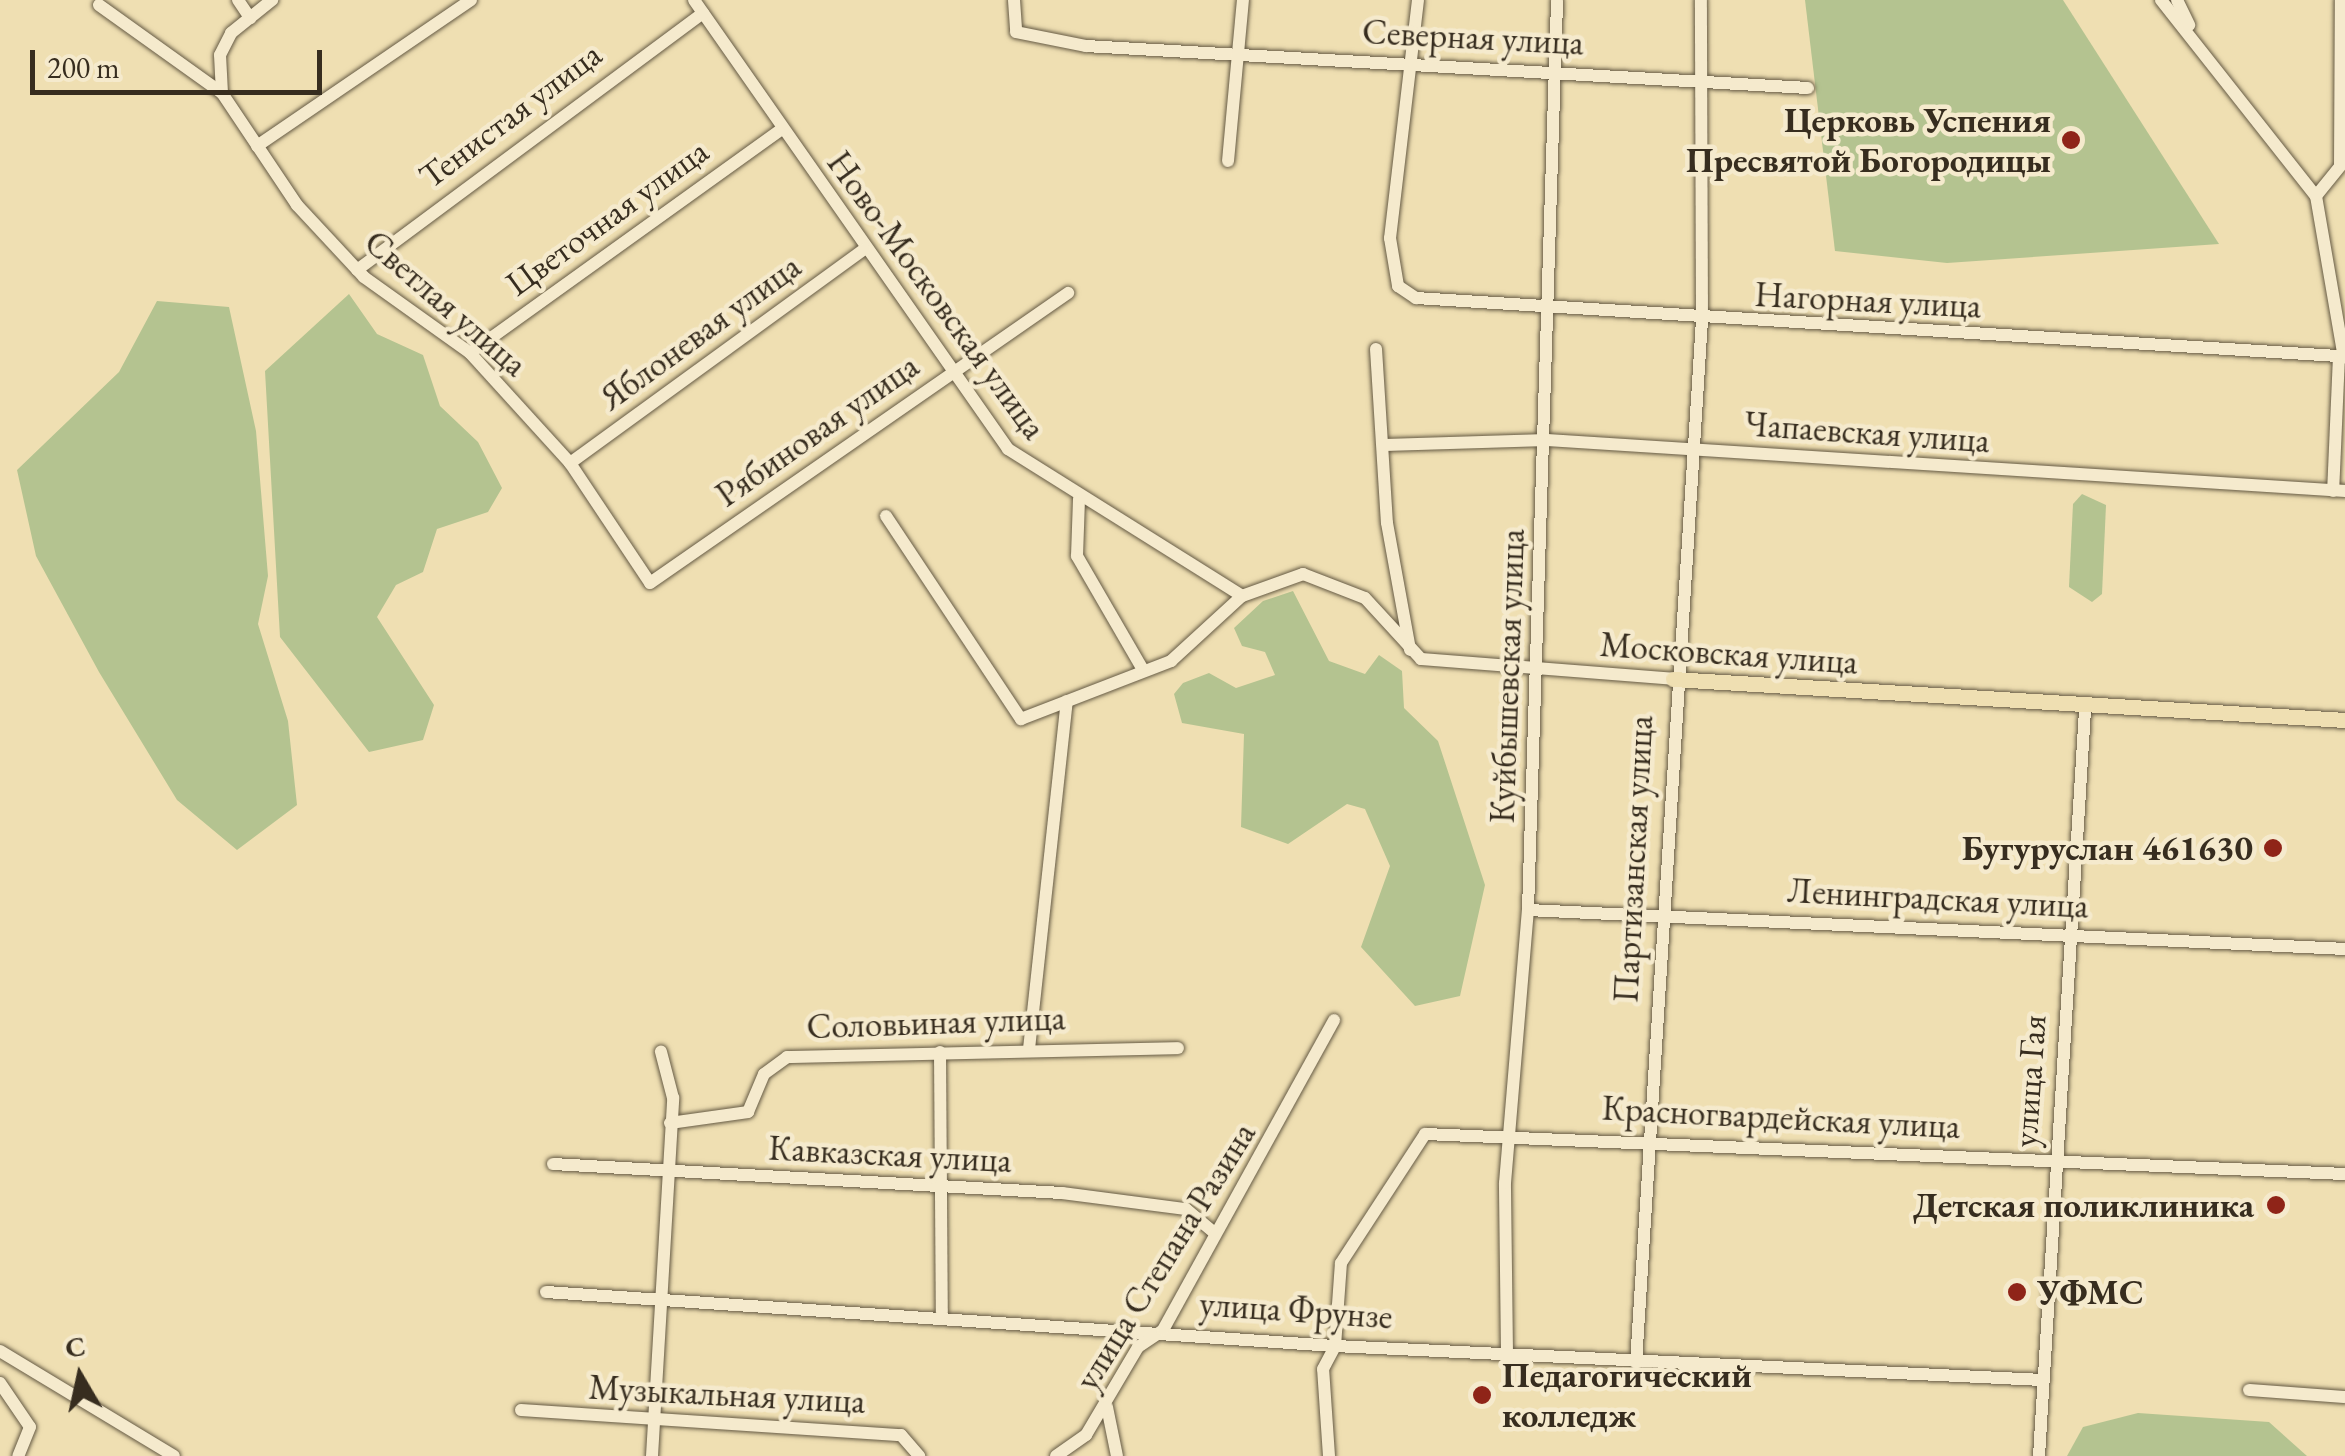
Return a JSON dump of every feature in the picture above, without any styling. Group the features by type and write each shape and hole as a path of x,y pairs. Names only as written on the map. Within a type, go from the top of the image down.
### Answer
{"main road":[{"name":"Московская улица","path":"1673,679 2085,710 2345,720"}],"street":[{"path":"238,0 250,18"},
{"path":"222,93 220,55 250,18 272,0"},
{"path":"256,146 471,0"},
{"name":"Ново-Московская улица","path":"694,0 779,131 1008,449 1080,499 1242,596"},
{"name":"Северная улица","path":"1014,0 1016,32 1237,57 1413,62 1808,88"},
{"path":"1228,161 1244,0"},
{"path":"1413,62 1418,0"},
{"name":"Куйбышевская улица","path":"1507,1354 1513,1131 1528,910 1552,309 1557,0"},
{"name":"Партизанская улица","path":"1636,1363 1673,679 1702,320 1702,0"},
{"path":"2161,0 2194,36 2316,196 2342,364 2339,491"},
{"path":"2177,0 2194,36"},
{"path":"2316,196 2339,182 2341,0"},
{"name":"Светлая улица","path":"99,5 222,93 256,146 357,270 470,352 570,462 650,583"},
{"name":"Тенистая улица","path":"357,270 703,13"},
{"name":"Нагорная улица","path":"1413,62 1390,238 1398,286 1416,298 2342,364"},
{"name":"Цветочная улица","path":"470,352 779,131"},
{"name":"Яблоневая улица","path":"570,462 865,249"},
{"name":"Рябиновая улица","path":"650,583 1068,293"},
{"path":"1376,349 1389,536 1410,650"},
{"name":"Чапаевская улица","path":"1385,445 1547,440 2339,491"},
{"path":"886,516 1021,719 1142,668 1077,556 1080,499"},
{"name":"Московская улица","path":"1142,668 1170,661 1242,596 1303,574 1344,585 1410,650 1446,665 1673,679"},
{"path":"1029,1048 1067,701"},
{"name":"улица Гая","path":"2039,1456 2054,1162 2085,710"},
{"name":"Ленинградская улица","path":"1528,910 1659,912 2345,948"},
{"name":"улица Степана Разина","path":"1056,1456 1080,1440 1107,1407 1138,1347 1163,1330 1213,1232 1284,1123 1334,1020"},
{"name":"Соловьиная улица","path":"670,1123 748,1112 764,1074 787,1057 1029,1048 1178,1048"},
{"path":"652,1456 664,1298 670,1123 661,1052"},
{"path":"940,1052 947,1187 942,1312"},
{"name":"Красногвардейская улица","path":"1335,1346 1348,1244 1425,1134 1513,1131 2054,1162 2345,1174"},
{"name":"Кавказская улица","path":"553,1164 947,1187 1186,1209 1213,1232"},
{"name":"улица Фрунзе","path":"546,1292 942,1312 1335,1346 2043,1380"},
{"path":"1329,1456 1323,1369 1335,1346"},
{"path":"0,1352 174,1456"},
{"path":"0,1383 30,1427 18,1456"},
{"path":"2249,1390 2345,1397"},
{"path":"1080,1440 1113,1452 1107,1407"},
{"name":"Музыкальная улица","path":"521,1410 901,1434 919,1456"}],"green space":[{"path":"1805,0 2063,0 2219,244 1947,263 1835,251"},
{"path":"349,294 377,334 423,355 440,406 478,442 502,488 488,512 437,529 423,572 396,585 377,617 434,705 423,740 369,752 280,637 265,371"},
{"path":"157,301 229,307 256,431 268,576 258,624 288,721 297,805 237,850 177,800 99,672 36,556 17,470 119,372"},
{"path":"2082,494 2106,505 2102,594 2092,602 2069,587 2073,504"},
{"path":"1293,591 1329,661 1365,674 1379,655 1402,671 1404,708 1438,741 1485,885 1460,996 1415,1006 1361,947 1390,866 1365,809 1347,804 1288,844 1241,827 1244,734 1182,723 1174,694 1183,683 1209,673 1236,688 1275,675 1265,652 1242,646 1234,628 1263,601"},
{"path":"2138,1413 2269,1422 2307,1456 2067,1456 2083,1427"}],"place":[{"name":"Церковь Успения Пресвятой Богородицы","path":"2071,140"},
{"name":"Бугуруслан 461630","path":"2273,848"},
{"name":"Детская поликлиника","path":"2276,1205"},
{"name":"УФМС","path":"2017,1292"},
{"name":"Педагогический колледж","path":"1482,1395"}]}
